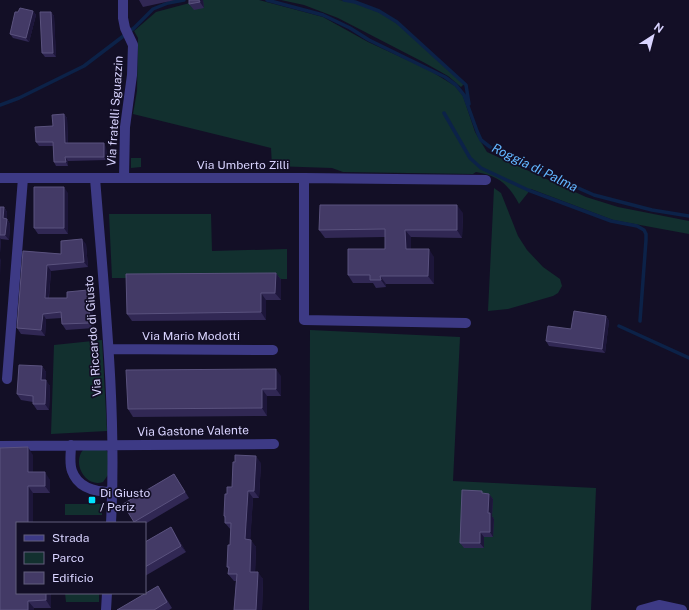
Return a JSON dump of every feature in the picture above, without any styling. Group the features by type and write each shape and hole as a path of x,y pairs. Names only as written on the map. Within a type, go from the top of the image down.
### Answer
{"street":[{"name":"Via fratelli Sguazzin","path":"123,0 123,18 125,28 133,45 132,76 125,127 124,178"},
{"name":"Via Umberto Zilli","path":"0,178 304,178 486,180"},
{"path":"7,379 23,178"},
{"name":"Via Riccardo di Giusto","path":"95,178 109,349 112,445 111,522"},
{"path":"304,178 304,320 466,323"},
{"name":"Via Mario Modotti","path":"109,349 273,350"},
{"name":"Via Gastone Valente","path":"0,446 274,444"},
{"path":"71,445 72,472 76,479 91,490 112,492"},
{"path":"106,610 107,594"},
{"path":"642,610 659,605 682,610"}],"green space":[{"path":"201,0 259,0 323,17 368,42 429,70 455,86 463,96 475,132 487,152 586,197 618,207 689,221 689,234 613,220 531,189 519,204 511,191 502,182 491,176 476,172 473,174 343,172 332,168 272,166 271,148 133,114 137,91 138,38 134,31 156,12"},
{"path":"281,0 339,0 357,3 375,10 392,20 423,44 464,84 461,87 448,76 425,63 338,18 304,5"},
{"path":"131,158 141,158 141,167 131,168"},
{"path":"494,188 501,193 518,236 527,250 543,267 560,279 562,286 558,293 553,296 508,309 488,311"},
{"path":"109,214 211,214 212,251 287,249 287,279 112,278"},
{"path":"310,330 460,337 453,481 596,488 591,610 309,610"},
{"path":"102,340 107,431 51,434 54,345"},
{"path":"102,448 108,453 108,475 103,482 97,483 86,478 82,473 79,461 83,450"},
{"path":"65,504 102,504 102,515 65,515"},
{"path":"65,594 99,594 99,602 66,602"}],"building":[{"path":"189,0 199,0 200,2 189,4"},
{"path":"20,8 33,11 26,38 10,34 15,12 18,12"},
{"path":"40,12 51,12 53,53 42,53"},
{"path":"64,114 65,143 104,143 104,157 65,157 66,162 54,162 53,142 36,142 35,127 53,126 52,115"},
{"path":"34,187 64,187 64,228 34,228"},
{"path":"320,205 457,205 457,230 405,230 406,249 429,249 428,276 380,276 381,280 370,280 370,275 348,275 348,249 385,249 385,229 319,230"},
{"path":"0,207 4,207 3,218 7,219 5,235 0,235"},
{"path":"82,239 84,262 47,265 45,298 67,298 67,292 88,290 90,323 62,324 61,312 43,314 41,330 17,328 23,251 61,254 61,241"},
{"path":"276,273 275,293 261,293 261,312 127,314 126,274"},
{"path":"574,311 606,316 602,349 546,341 548,326 571,329"},
{"path":"19,365 42,366 41,380 46,380 45,404 33,404 33,396 17,394"},
{"path":"276,369 276,389 262,389 262,408 128,409 126,370"},
{"path":"28,447 28,472 45,472 45,486 28,486 28,522 16,522 16,594 46,594 46,600 28,601 28,610 0,610 0,448"},
{"path":"235,455 256,456 254,491 248,491 245,539 251,540 250,572 258,572 256,610 234,610 237,574 228,574 229,567 227,567 231,523 225,523 225,494 227,494 227,487 232,487 233,462 235,462"},
{"path":"174,474 185,492 134,522 123,504"},
{"path":"462,490 482,491 482,493 489,494 488,513 490,513 490,532 480,532 480,543 460,543"},
{"path":"171,527 181,546 146,566 146,541"},
{"path":"158,586 167,602 154,610 117,610 146,594"}],"waterway":[{"name":"Roggia di Palma","path":"0,105 19,98 84,66 134,28 153,9 168,3 184,0"},
{"name":"Roggia di Palma","path":"267,0 323,15 350,28 369,40 445,77 456,85 464,95 481,140 508,157 594,195 652,210 689,216"},
{"path":"344,0 355,2 379,11 397,22 466,85 469,104"},
{"path":"444,113 470,158 481,168 528,190 611,221 637,226 644,230 646,240 640,321"},
{"path":"619,326 689,358"}],"place":[{"name":"Di Giusto / Periz","path":"92,500"}]}
